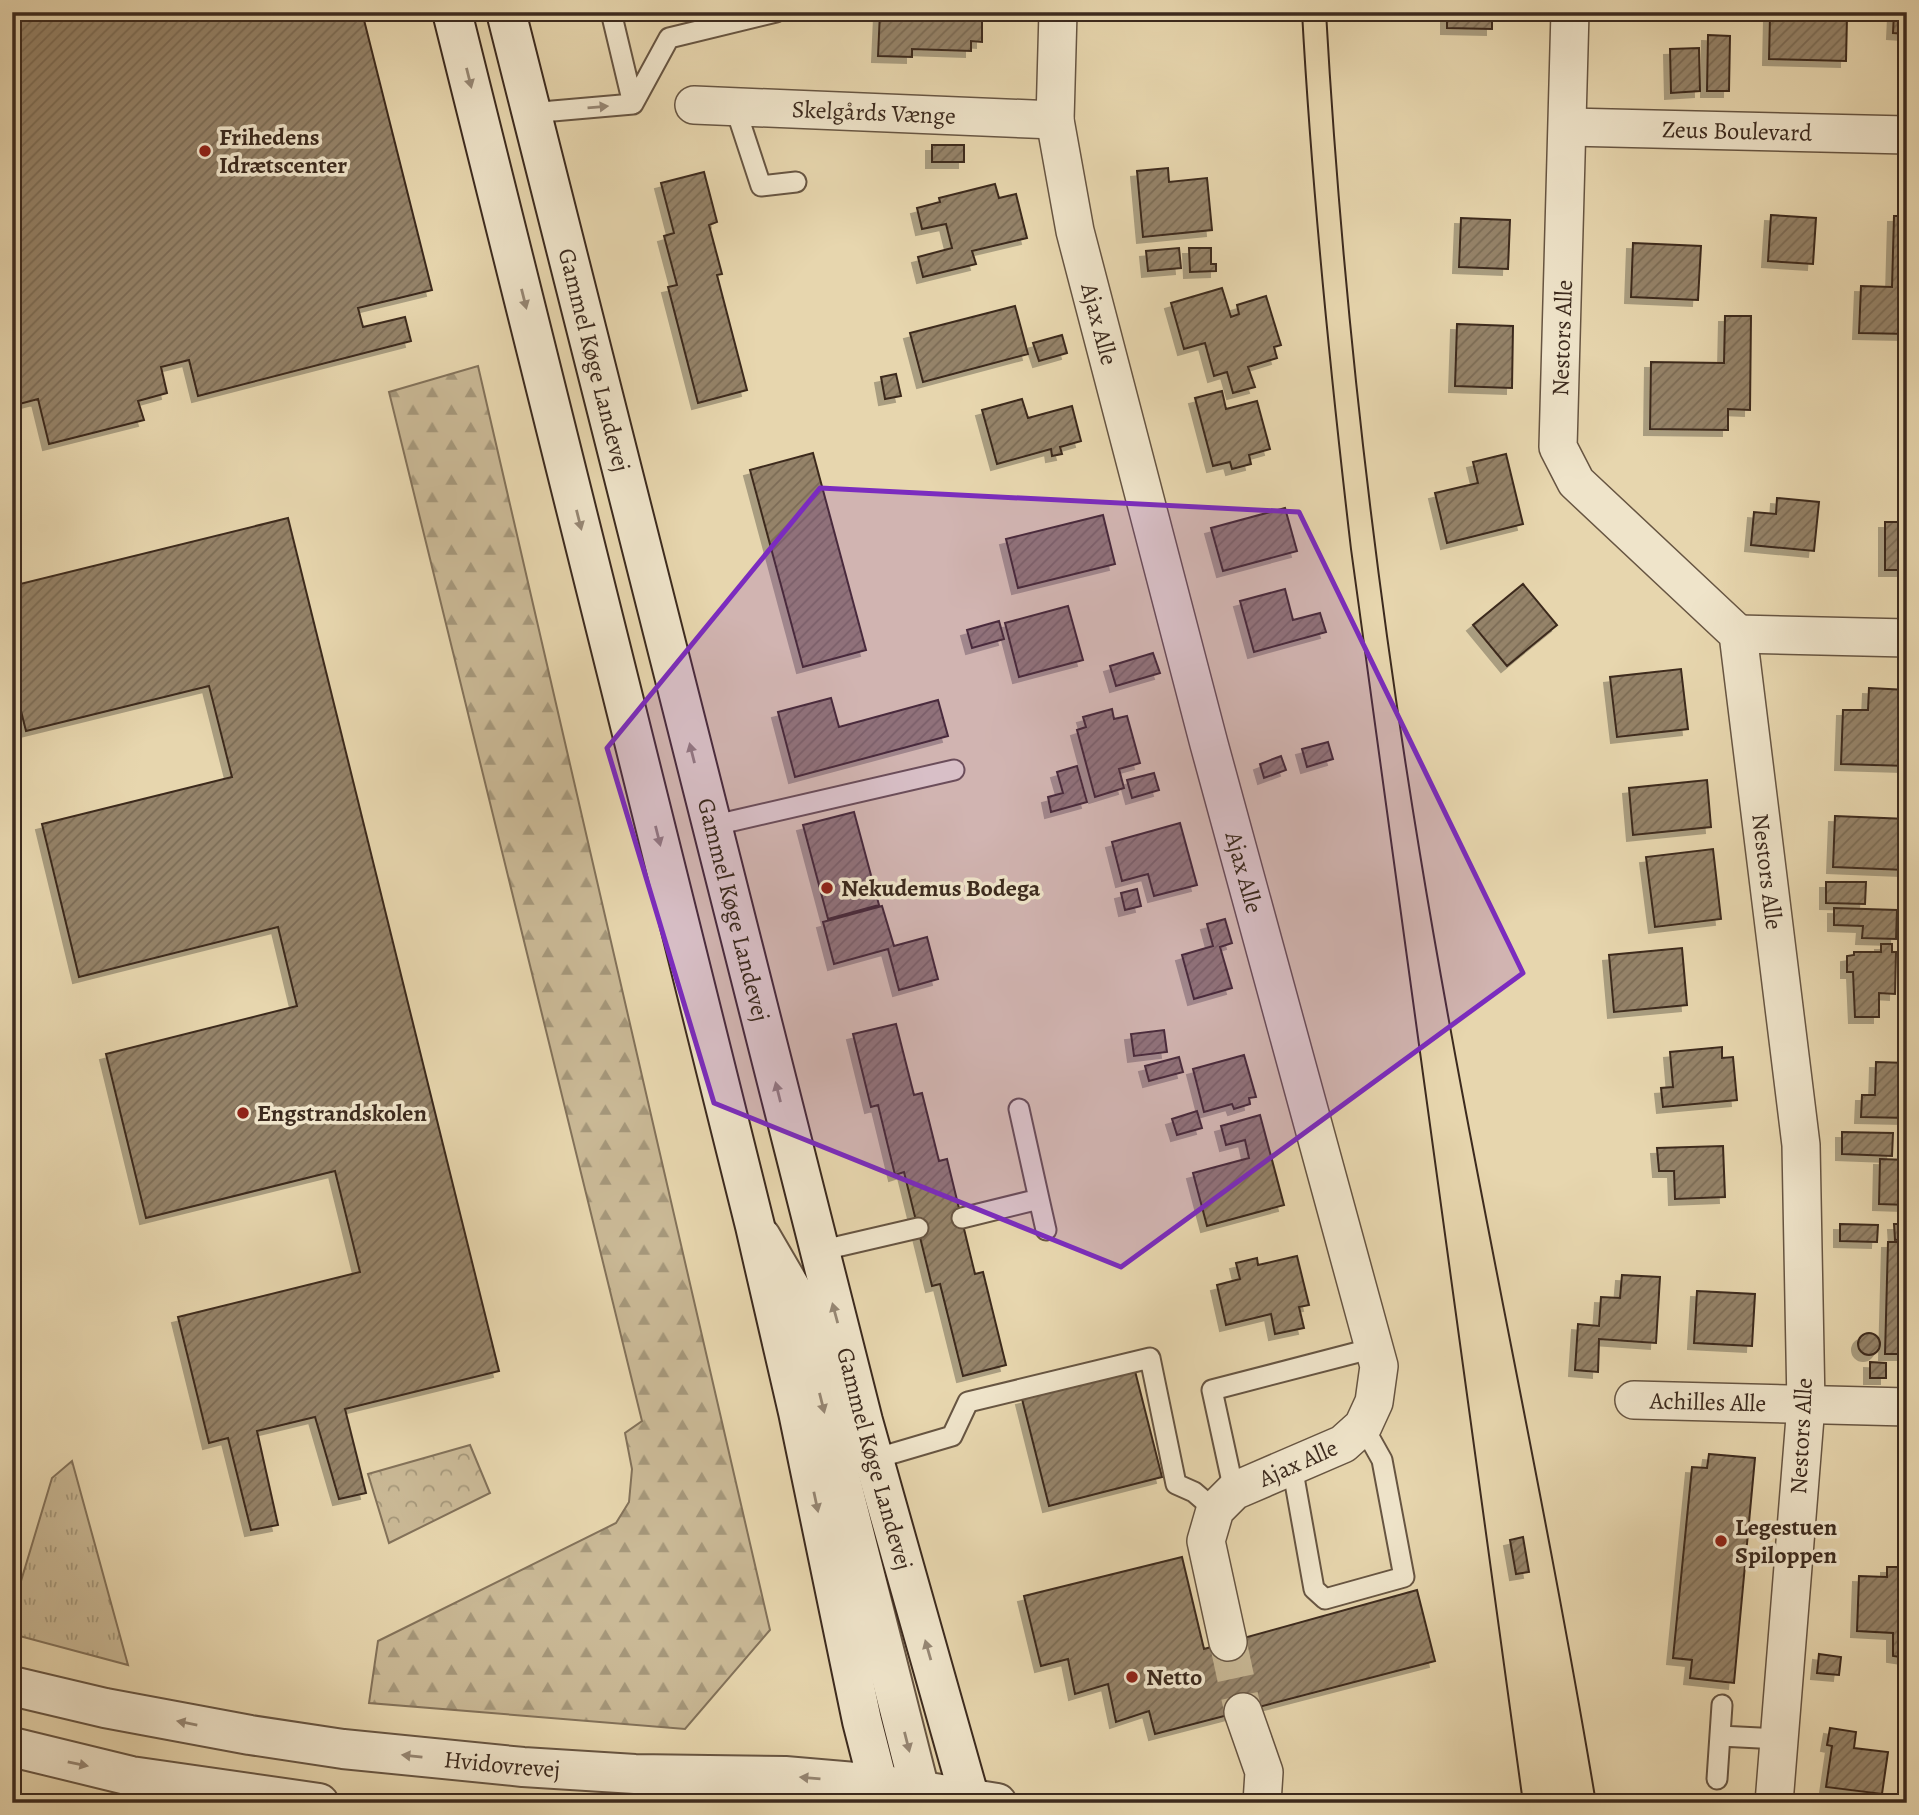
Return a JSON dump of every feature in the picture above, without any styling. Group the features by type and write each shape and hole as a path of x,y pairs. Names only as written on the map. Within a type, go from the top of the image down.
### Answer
{"main road":[{"path":"452,12 755,1226 798,1412 859,1709 937,1796"},
{"name":"Gammel Køge Landevej","path":"506,12 710,826 874,1459 937,1796"},
{"name":"Hvidovrevej","path":"12,1686 132,1713 343,1749 535,1768 635,1774 785,1776 937,1796"},
{"path":"12,1747 131,1776 318,1803"}],"street":[{"name":"Ajax Alle","path":"1058,12 1055,120 1075,231 1209,744 1379,1366 1374,1402 1363,1426 1343,1444 1224,1500"},
{"name":"Nestors Alle","path":"1570,12 1559,447 1576,482 1738,634 1801,1145 1806,1405 1774,1803"},
{"name":"Skelgårds Vænge","path":"694,105 1055,120"},
{"name":"Zeus Boulevard","path":"1569,127 1907,135"},
{"path":"1738,634 1907,638"},
{"name":"Achilles Alle","path":"1634,1400 1907,1407"},
{"path":"1224,1500 1206,1541 1228,1642"},
{"path":"1243,1712 1264,1772 1262,1803"}],"lane":[{"path":"611,12 633,104"},
{"path":"633,104 669,38 776,12"},
{"path":"530,113 633,104"},
{"path":"735,107 761,186 796,182"},
{"path":"710,826 954,770"},
{"path":"1019,1109 1046,1230"},
{"path":"962,1217 1039,1199"},
{"path":"819,1251 918,1228"},
{"path":"874,1459 952,1436 968,1402 1150,1359 1177,1484 1224,1500 1212,1390 1374,1349"},
{"path":"1292,1466 1314,1589 1325,1599 1404,1577 1382,1460 1363,1426"},
{"path":"1717,1779 1722,1705"},
{"path":"1720,1736 1779,1739"}],"highlighted area":[{"path":"820,488 1299,512 1523,973 1121,1267 714,1103 607,748"}],"green space":[{"path":"478,366 770,1630 685,1729 369,1703 378,1641 616,1523 629,1502 632,1469 625,1433 642,1421 389,392"},
{"path":"470,1445 490,1493 389,1543 368,1474"},
{"path":"72,1461 128,1665 12,1634 12,1611 52,1478"}],"building":[{"name":"Frihedens Idrætscenter","path":"12,12 362,12 432,290 358,308 363,327 405,317 411,341 198,396 189,360 161,367 167,393 138,401 144,420 49,444 38,399 12,406"},
{"path":"880,12 972,12 971,21 982,21 982,42 971,41 971,51 912,49 912,57 878,56"},
{"path":"1447,12 1492,12 1492,29 1447,28"},
{"path":"1894,12 1907,12 1907,34 1893,33"},
{"path":"1770,15 1847,17 1846,61 1769,59"},
{"path":"1708,35 1730,36 1729,91 1707,91"},
{"path":"1699,48 1700,91 1671,93 1670,49"},
{"path":"932,145 964,145 964,162 932,162"},
{"path":"1168,168 1169,182 1207,178 1212,230 1143,237 1137,171"},
{"path":"704,172 717,222 709,225 722,274 717,275 747,390 698,403 668,287 677,285 664,236 674,233 661,183"},
{"path":"995,184 999,198 1016,194 1027,238 972,251 976,264 923,277 918,257 952,248 946,224 922,229 917,208 940,202 939,198"},
{"path":"1771,215 1816,218 1813,264 1768,261"},
{"path":"1894,216 1907,216 1907,334 1859,333 1861,286 1892,287"},
{"path":"1461,218 1510,220 1508,269 1459,267"},
{"path":"1633,243 1701,246 1698,300 1631,297"},
{"path":"1179,248 1181,268 1148,271 1146,251"},
{"path":"1189,248 1211,248 1211,264 1216,264 1216,271 1190,272"},
{"path":"1222,288 1231,317 1239,314 1237,305 1266,296 1281,345 1274,347 1277,358 1248,367 1255,387 1233,393 1227,372 1214,376 1205,343 1184,349 1171,303"},
{"path":"1015,306 1028,354 923,382 910,333"},
{"path":"1725,316 1751,316 1750,410 1728,409 1728,430 1650,429 1651,362 1724,363"},
{"path":"1457,324 1513,326 1512,388 1455,386"},
{"path":"1062,335 1067,353 1039,361 1033,343"},
{"path":"896,374 901,396 885,399 881,377"},
{"path":"1222,391 1226,409 1257,401 1270,449 1249,455 1251,464 1232,469 1230,462 1213,466 1195,398"},
{"path":"1022,399 1028,418 1072,406 1081,441 1060,447 1062,454 1052,456 1051,449 997,464 982,410"},
{"path":"813,453 866,650 803,667 750,470"},
{"path":"1506,454 1523,524 1447,543 1435,493 1478,483 1473,462"},
{"path":"1777,498 1819,502 1814,551 1751,545 1754,512 1776,514"},
{"path":"1285,508 1297,551 1223,571 1211,528"},
{"path":"1103,515 1115,564 1018,588 1006,539"},
{"path":"288,518 499,1371 345,1409 366,1493 339,1499 315,1417 257,1431 278,1525 251,1530 228,1438 209,1443 178,1317 360,1272 335,1171 146,1218 106,1054 297,1006 278,927 79,977 42,824 232,777 209,686 26,731 12,675 12,586"},
{"path":"1885,522 1907,522 1907,570 1885,570"},
{"path":"1523,584 1557,625 1507,666 1473,625"},
{"path":"1285,589 1293,620 1320,613 1326,632 1254,652 1240,601"},
{"path":"1068,606 1083,660 1019,677 1005,623"},
{"path":"999,621 1004,639 972,648 967,630"},
{"path":"1153,653 1160,673 1116,686 1110,666"},
{"path":"1681,669 1688,729 1617,737 1610,677"},
{"path":"1869,688 1907,690 1907,766 1841,764 1843,710 1868,710"},
{"path":"831,698 839,727 938,700 948,736 795,777 778,712"},
{"path":"1112,709 1114,719 1127,716 1140,763 1119,769 1124,788 1095,797 1077,730 1086,727 1083,717"},
{"path":"1328,742 1333,759 1307,767 1302,749"},
{"path":"1281,756 1286,770 1264,778 1260,764"},
{"path":"1077,766 1087,802 1051,812 1048,797 1063,793 1057,772"},
{"path":"1154,773 1159,790 1132,798 1127,780"},
{"path":"1707,780 1711,827 1633,835 1629,788"},
{"path":"854,812 879,905 828,919 803,825"},
{"path":"1835,816 1907,819 1905,870 1833,867"},
{"path":"1180,823 1197,885 1154,896 1148,874 1122,881 1112,842"},
{"path":"1713,849 1721,919 1655,927 1646,857"},
{"path":"1826,882 1866,882 1865,904 1826,903"},
{"path":"1137,889 1141,906 1125,910 1121,893"},
{"path":"882,906 894,946 927,937 938,979 899,990 888,949 834,964 823,922"},
{"path":"1834,908 1897,910 1896,939 1862,938 1863,926 1834,925"},
{"path":"1225,919 1232,943 1220,947 1232,988 1194,999 1182,955 1213,946 1207,924"},
{"path":"1881,944 1892,944 1892,952 1896,952 1895,994 1879,993 1879,1017 1855,1017 1853,972 1847,972 1847,956 1854,955 1854,952 1881,952"},
{"path":"1682,948 1687,1005 1614,1012 1609,955"},
{"path":"896,1024 914,1095 922,1093 939,1161 947,1159 975,1274 983,1272 1006,1365 963,1376 940,1284 932,1286 904,1172 895,1175 878,1105 871,1107 853,1034"},
{"path":"1164,1030 1167,1052 1134,1056 1131,1034"},
{"path":"1722,1047 1722,1058 1733,1057 1737,1100 1663,1107 1661,1088 1673,1087 1670,1052"},
{"path":"1244,1055 1256,1097 1249,1098 1250,1104 1234,1109 1232,1104 1204,1112 1193,1069"},
{"path":"1179,1057 1183,1072 1149,1081 1145,1066"},
{"path":"1876,1062 1907,1063 1907,1118 1861,1117 1862,1095 1875,1095"},
{"path":"1197,1111 1202,1128 1177,1135 1172,1119"},
{"path":"1260,1115 1284,1205 1207,1226 1193,1173 1249,1158 1245,1140 1226,1145 1221,1126"},
{"path":"1842,1132 1893,1133 1892,1156 1842,1154"},
{"path":"1723,1146 1725,1197 1675,1199 1674,1171 1659,1171 1657,1148"},
{"path":"1880,1159 1907,1160 1907,1205 1879,1204"},
{"path":"1840,1224 1878,1225 1877,1242 1840,1241"},
{"path":"1894,1224 1907,1224 1907,1239 1895,1240"},
{"path":"1888,1242 1907,1242 1907,1354 1885,1354"},
{"path":"1297,1256 1309,1305 1299,1307 1304,1328 1275,1334 1271,1314 1226,1325 1217,1285 1240,1279 1236,1263 1257,1258 1258,1265"},
{"path":"1622,1275 1660,1277 1656,1343 1599,1339 1598,1372 1575,1370 1578,1324 1599,1326 1601,1297 1620,1298"},
{"path":"1697,1291 1755,1294 1752,1346 1694,1343"},
{"path":"1869,1333 1879,1340 1880,1344 1873,1354 1869,1355 1859,1348 1858,1344 1865,1334"},
{"path":"1870,1362 1886,1363 1886,1378 1870,1378"},
{"path":"1135,1371 1162,1477 1049,1506 1022,1399"},
{"path":"1709,1454 1755,1458 1734,1683 1690,1678 1692,1660 1673,1658 1692,1467 1707,1468"},
{"path":"1523,1537 1529,1572 1516,1574 1510,1540"},
{"path":"1182,1557 1204,1649 1417,1590 1435,1661 1155,1734 1149,1711 1116,1722 1108,1684 1075,1694 1068,1659 1041,1666 1024,1596"},
{"path":"1887,1567 1907,1567 1907,1633 1904,1633 1904,1638 1907,1638 1907,1658 1893,1656 1893,1633 1857,1631 1859,1576 1887,1577"},
{"path":"1819,1654 1841,1657 1839,1675 1817,1673"},
{"path":"1830,1728 1856,1732 1854,1748 1888,1752 1882,1794 1826,1787 1832,1746 1827,1745"}],"tunnel":[{"path":"1228,1642 1243,1712"}],"tram line":[{"path":"1302,12 1322,281 1351,549 1523,1803"},
{"path":"1326,12 1351,329 1374,539 1403,749 1440,973 1596,1803"}],"place":[{"name":"Frihedens Idrætscenter","path":"205,151"},
{"name":"Nekudemus Bodega","path":"827,888"},
{"name":"Engstrandskolen","path":"243,1113"},
{"name":"Legestuen Spiloppen","path":"1721,1541"},
{"name":"Netto","path":"1132,1677"}]}
